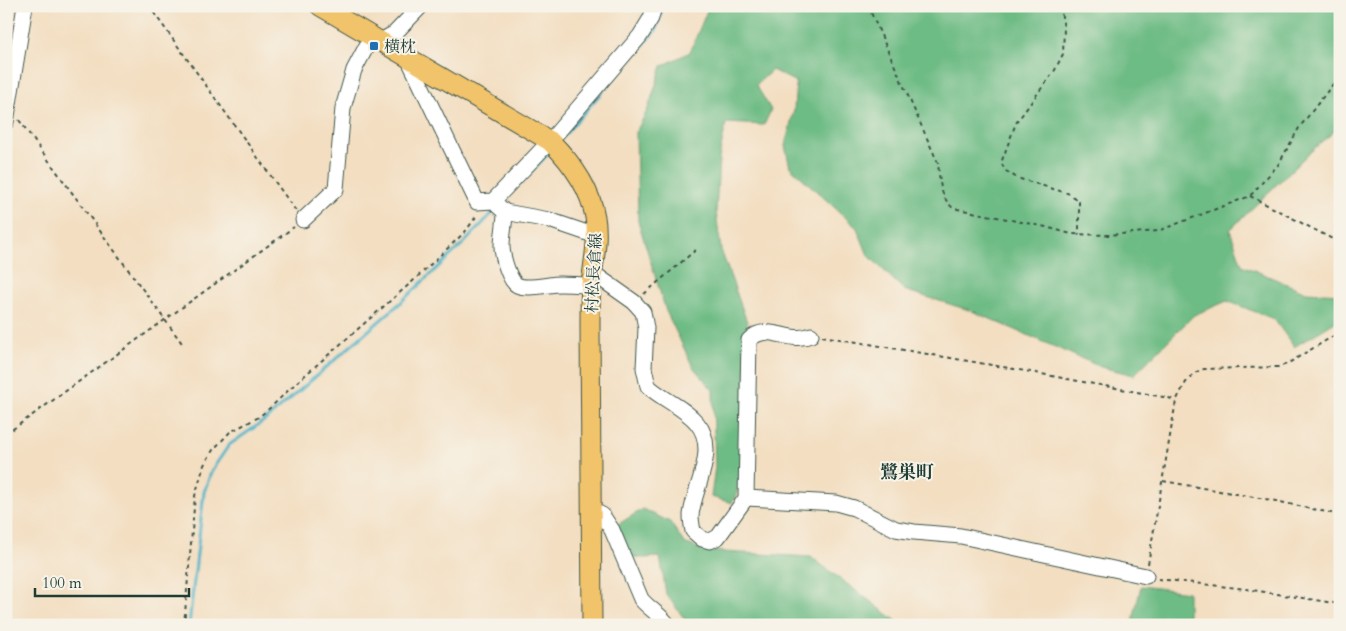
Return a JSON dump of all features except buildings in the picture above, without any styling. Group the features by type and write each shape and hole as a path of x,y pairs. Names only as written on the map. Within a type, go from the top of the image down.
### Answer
{"main road":[{"name":"村松長倉線","path":"320,6 550,141 563,154 586,188 595,216 596,236 590,325 592,625"}],"street":[{"path":"6,122 25,6"},
{"path":"303,220 336,189 342,108 354,70 376,38 395,33 421,6"},
{"path":"408,58 477,202 493,201 550,141 640,36 651,18 654,6"},
{"path":"493,201 505,212 549,220 596,236"},
{"path":"505,212 505,230 502,247 506,263 516,285 522,287 592,279 634,302 643,312 646,320 644,368 648,386 691,416 703,431 705,461 691,517 693,531 702,539 710,541 718,537 746,498 749,340 760,332 797,338 811,335"},
{"path":"746,498 836,503 854,508 896,529 961,536 1146,576"},
{"path":"592,510 602,515 612,530 641,599 646,606 663,618 668,625"}],"path":[{"path":"6,434 303,220 149,6"},
{"path":"868,6 938,163 941,189 946,202 953,208 1071,234 1108,235 1158,231 1250,196 1278,165 1299,128 1340,75"},
{"path":"1060,6 1064,28 1063,54 1054,70 1016,122 1001,163 1006,171 1017,178 1070,194 1079,202 1078,234"},
{"path":"9,106 184,346"},
{"path":"1250,196 1340,243"},
{"path":"184,625 195,496 204,465 213,450 230,432 259,417 271,407 413,281 465,232 483,208 493,201"},
{"path":"634,302 698,248"},
{"path":"1340,332 1287,364 1278,367 1204,369 1197,371 1188,379 1176,401 1146,576 1340,604"},
{"path":"811,335 1041,374 1176,401"},
{"path":"1163,480 1340,515"}],"green space":[{"path":"709,6 1340,6 1340,126 1307,155 1230,230 1242,265 1306,292 1340,294 1340,319 1294,347 1274,319 1227,301 1194,315 1134,375 1101,367 972,311 904,290 868,255 857,228 790,167 785,146 794,110 796,82 772,70 756,85 771,110 764,125 726,123 719,158 716,212 721,250 747,322 742,481 732,503 711,497 715,467 713,390 693,367 666,311 638,221 636,132 648,109 662,66 690,52"},
{"path":"643,509 670,522 684,543 706,551 811,557 902,625 689,625 666,594 660,557 632,557 617,525"},
{"path":"1141,586 1188,592 1188,625 1132,625"}],"waterway":[{"path":"560,140 656,30 663,6"},
{"path":"502,202 551,151"},
{"path":"189,625 204,492 212,470 229,445 268,418 399,304 466,241 496,209"}],"place":[{"name":"横枕","path":"374,46"}],"district":[{"name":"鷺巣町","path":"907,472"}]}
